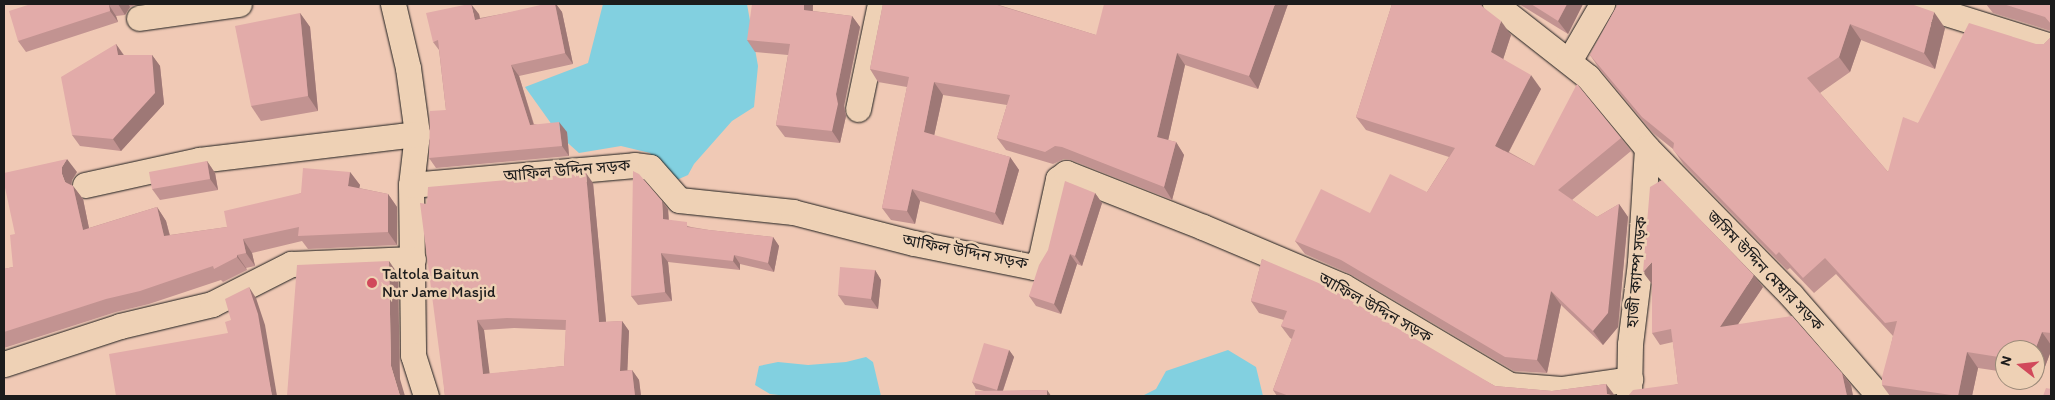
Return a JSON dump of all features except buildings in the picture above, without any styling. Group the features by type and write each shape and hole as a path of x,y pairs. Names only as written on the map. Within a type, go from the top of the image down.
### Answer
{"street":[{"path":"139,18 238,4"},
{"path":"393,4 408,68 417,134 411,185 413,356 426,396"},
{"path":"858,109 880,4"},
{"name":"জসিম উদ্দিন মেম্বার সড়ক","path":"1495,4 1588,77 1647,148 1791,295 1880,396"},
{"path":"1570,61 1602,4"},
{"path":"1917,4 2051,46"},
{"path":"84,185 199,160 417,134"},
{"name":"হাজী ক্যাম্প সড়ক","path":"1629,388 1630,344 1640,262 1647,148"},
{"name":"আফিল উদ্দিন সড়ক","path":"411,185 634,165 650,167 679,200 793,212 914,243 1034,267 1041,257 1058,179 1066,173 1203,226 1343,286 1510,386 1561,389 1629,388"},
{"path":"4,364 120,326 212,304 291,264 413,259"}],"water":[{"path":"603,4 747,4 758,66 754,107 732,121 694,164 688,175 672,182 660,176 650,153 621,146 579,153 560,136 525,87 588,63"},
{"path":"1228,350 1256,367 1263,396 1142,396 1156,389 1166,371"},
{"path":"866,357 873,362 881,396 787,396 770,394 755,385 759,366 778,362 808,365 846,362"}],"place":[{"name":"Taltola Baitun Nur Jame Masjid","path":"372,283"}]}
